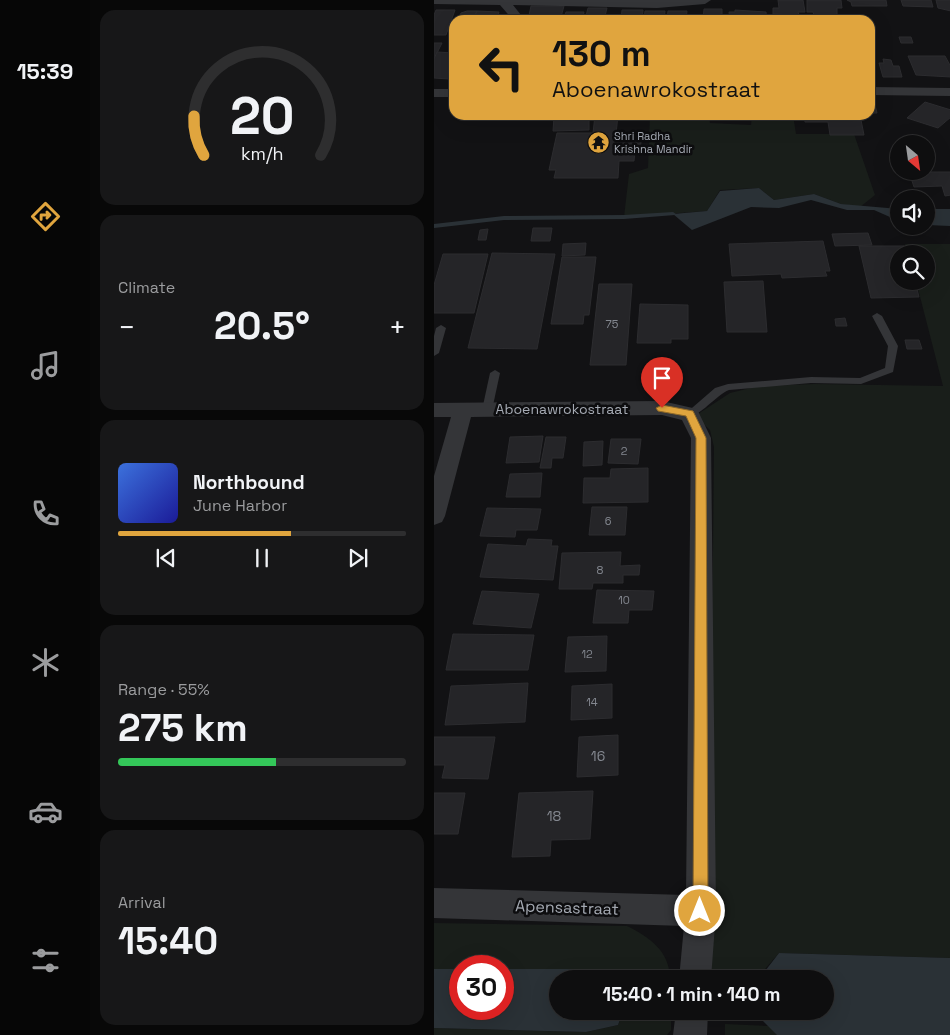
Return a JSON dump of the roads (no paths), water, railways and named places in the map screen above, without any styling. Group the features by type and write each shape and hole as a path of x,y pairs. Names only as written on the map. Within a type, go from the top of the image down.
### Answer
{"street":[{"path":"434,0 657,4 705,0"},
{"path":"502,0 515,15"},
{"path":"875,91 950,92"},
{"path":"434,93 449,93"},
{"name":"Aboenawrokostraat","path":"434,410 662,408 690,414"},
{"path":"434,516 463,410"},
{"path":"690,414 701,438 700,911 695,970"},
{"name":"Apensastraat","path":"434,903 700,911"},
{"path":"690,1035 691,1020"}],"lane":[{"path":"690,414 719,390 728,387 802,380 861,381 890,370 893,346 877,316"},
{"path":"434,353 441,328"},
{"path":"487,410 495,373"}],"waterway":[{"path":"434,226 504,218 624,217 673,214"}],"place":[{"name":"Shri Radha Krishna Mandir","path":"598,142"}]}
